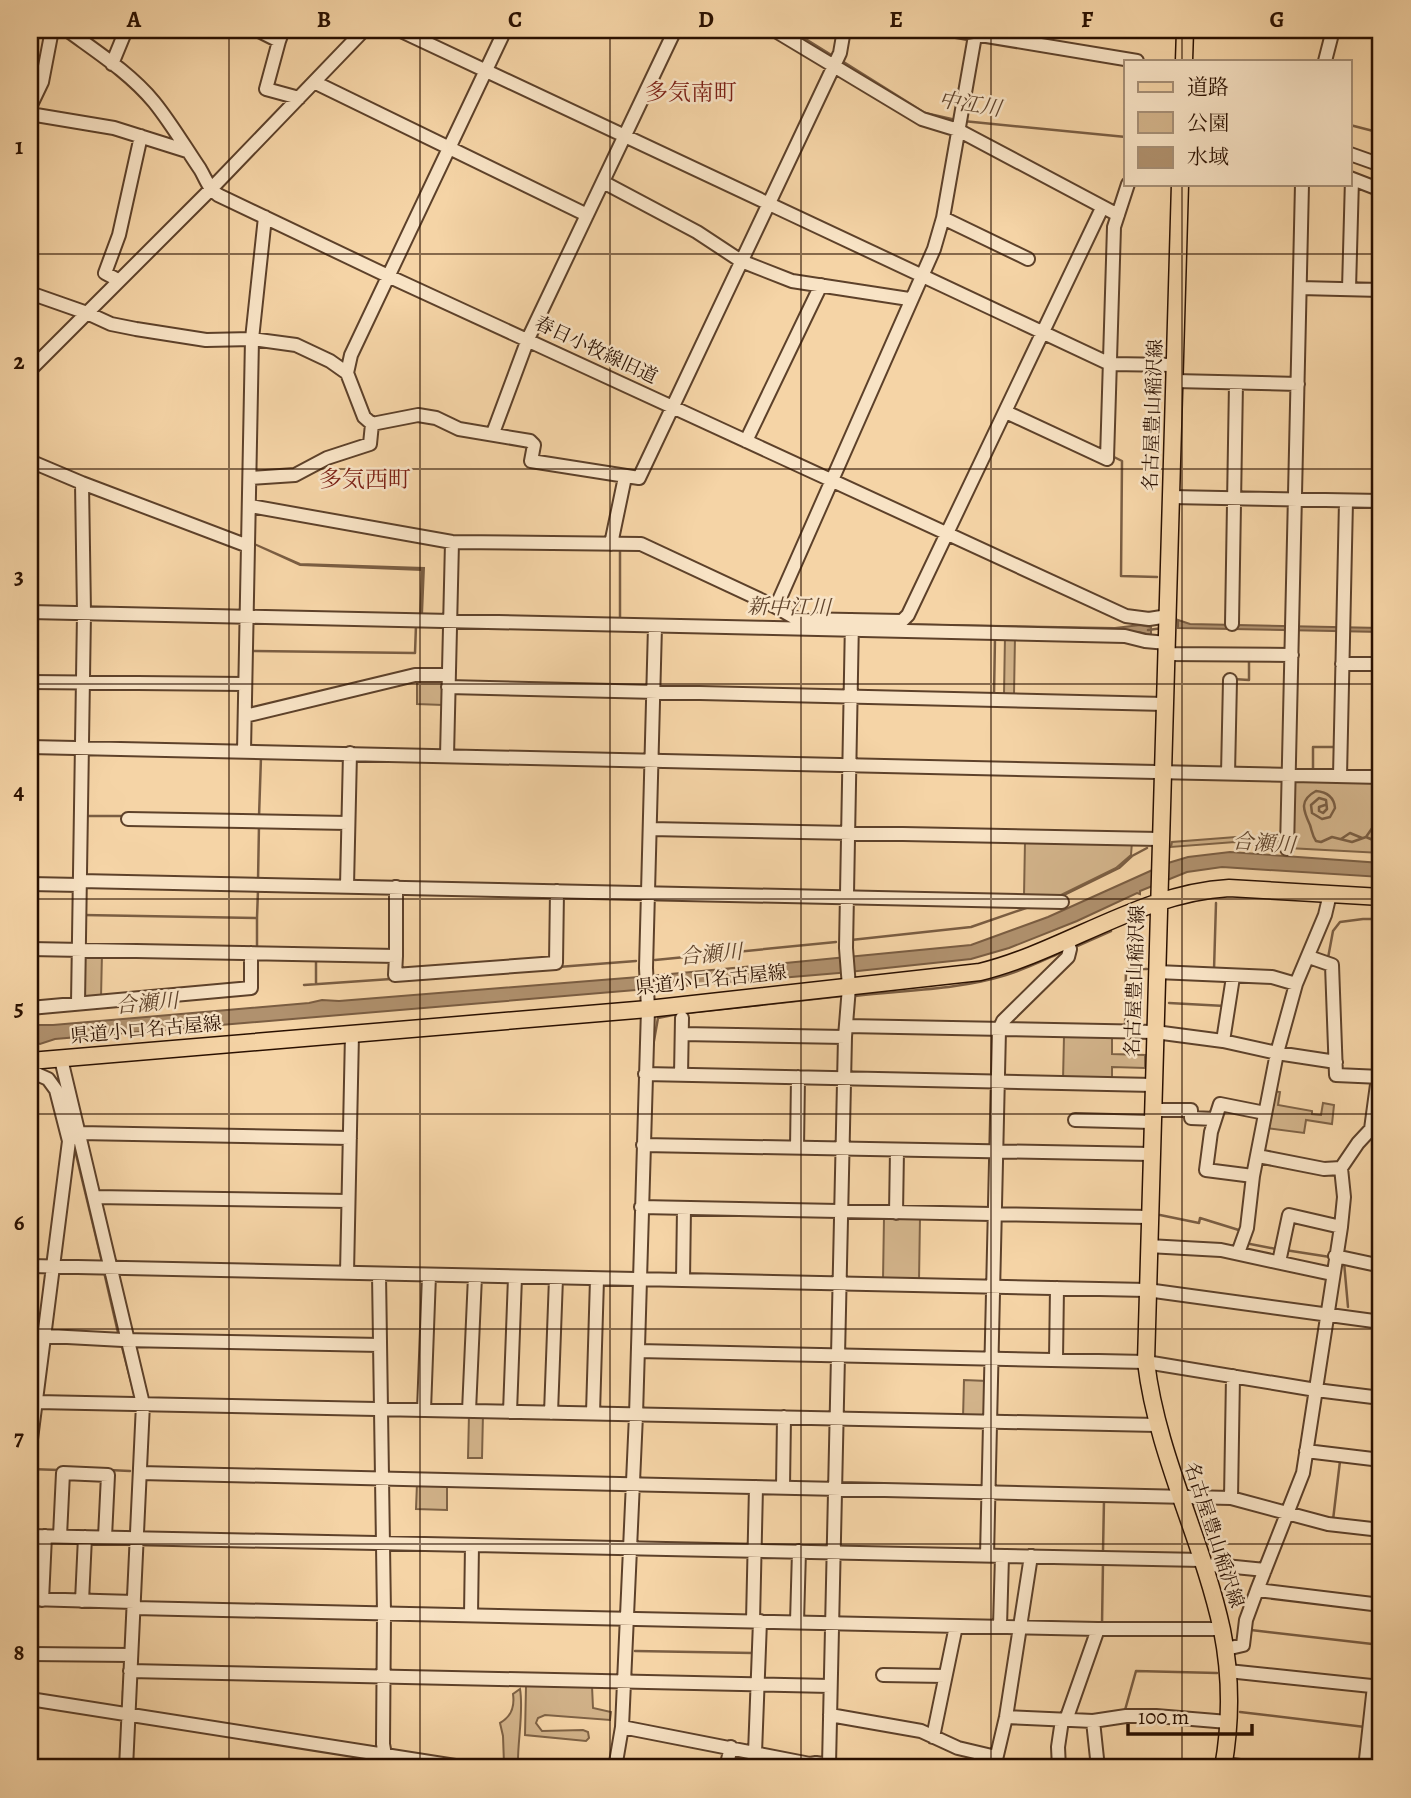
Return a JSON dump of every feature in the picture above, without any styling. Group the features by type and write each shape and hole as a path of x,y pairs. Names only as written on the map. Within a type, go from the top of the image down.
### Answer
{"main road":[{"path":"1184,60 1185,30"},
{"name":"名古屋豊山稲沢線","path":"1180,186 1146,1362 1157,1425 1222,1629 1228,1671 1228,1722 1224,1766"},
{"name":"県道小口名古屋線","path":"30,1061 352,1034 980,972 1009,965 1158,901 1206,890 1229,888 1381,897"}],"street":[{"path":"30,107 43,82 52,30"},
{"path":"67,30 130,78 154,102 211,190"},
{"path":"112,64 126,30"},
{"path":"257,30 281,35 266,89 299,98"},
{"path":"30,370 211,190 364,30"},
{"path":"399,30 1110,364 1236,383 1298,384"},
{"path":"505,30 351,355 347,373 360,411 372,424 418,415 436,418 459,429 530,441 534,446 531,461 639,478 840,53 844,30"},
{"path":"493,433 528,340 675,30"},
{"path":"774,30 922,119 958,129 1118,215"},
{"path":"950,30 976,32 1131,60"},
{"path":"1325,60 1333,30"},
{"path":"776,607 922,277 943,218 976,32"},
{"path":"314,82 587,215"},
{"path":"30,114 114,128 187,150"},
{"path":"118,280 105,273 119,235 141,136"},
{"path":"1352,155 1381,165"},
{"path":"1352,179 1381,190"},
{"path":"603,182 697,232 741,261 792,281 909,299"},
{"path":"1006,412 1107,459 1114,228 1127,186"},
{"path":"1287,849 1303,186"},
{"path":"1349,289 1351,186"},
{"name":"春日小牧線旧道","path":"211,190 388,276 1126,616 1149,619 1167,634"},
{"path":"250,506 452,542 641,544 797,619 852,625 902,621 908,615 1102,208"},
{"path":"244,751 252,339 265,217"},
{"path":"943,218 1028,259"},
{"path":"746,441 821,285"},
{"path":"1300,288 1381,290"},
{"path":"30,293 111,324 206,340 252,339 296,345 330,361 347,373"},
{"path":"1232,624 1236,383"},
{"path":"250,478 295,475 327,458 370,444 372,424"},
{"path":"30,460 82,483 248,546"},
{"path":"611,544 625,477"},
{"path":"78,1003 83,749 82,483"},
{"path":"1171,497 1381,501"},
{"path":"1340,776 1346,501"},
{"path":"447,756 452,542"},
{"path":"30,611 246,614 655,626 852,625 1125,636 1145,641 1167,634 1292,655"},
{"path":"622,1727 731,1747 810,1766 816,1763 830,1767 832,1553 848,983 846,951 852,625"},
{"path":"615,1768 622,1727 636,1415 648,1004 645,971 655,626"},
{"path":"1342,664 1381,664"},
{"path":"245,716 415,674 448,681 653,692 1165,704"},
{"path":"1228,774 1230,680"},
{"path":"30,681 245,684"},
{"path":"30,747 1381,777"},
{"path":"347,886 350,753"},
{"path":"128,819 348,822"},
{"path":"650,829 1159,839"},
{"path":"30,884 347,886 1062,902"},
{"path":"396,887 396,975 555,963 557,891"},
{"path":"1238,1253 1247,1228 1253,1177 1277,1053 1296,984 1325,915 1330,894"},
{"path":"987,1556 999,1030 1003,1021 1068,957 1070,950 1066,941"},
{"path":"30,949 396,956"},
{"path":"30,1008 251,988 251,953"},
{"path":"1226,1650 1243,1645 1247,1620 1257,1590 1303,1473 1341,1227 1344,1197 1341,1168 1358,1143 1376,1129 1380,1077 1336,1075 1332,965 1309,957"},
{"path":"1157,972 1272,977 1296,984"},
{"path":"1223,1041 1233,977"},
{"path":"681,1075 682,1018"},
{"path":"682,1034 999,1030 1155,1032 1223,1041 1336,1062"},
{"path":"347,1273 352,1034"},
{"path":"61,1059 94,1197 106,1268 139,1404 140,1473 133,1537 128,1655 130,1671 125,1714 126,1768"},
{"path":"30,1071 48,1079 56,1090 69,1141 30,1447"},
{"path":"645,1074 1153,1084"},
{"path":"797,1148 798,1077"},
{"path":"1253,1177 1206,1170 1211,1132 1220,1104 1265,1113"},
{"path":"1075,1120 1152,1116 1191,1110 1191,1118 1215,1119"},
{"path":"79,1133 350,1138"},
{"path":"643,1145 1151,1154"},
{"path":"896,1213 897,1150"},
{"path":"1258,1156 1324,1169 1341,1168"},
{"path":"94,1197 348,1201"},
{"path":"641,1207 1149,1217"},
{"path":"683,1280 684,1208"},
{"path":"1279,1262 1289,1215 1341,1227"},
{"path":"1148,1246 1221,1250 1332,1274"},
{"path":"1335,1256 1377,1265 1381,1262"},
{"path":"30,1266 1147,1290 1381,1322"},
{"path":"379,1274 384,1762"},
{"path":"424,1410 429,1275"},
{"path":"469,1411 475,1276"},
{"path":"510,1412 516,1277"},
{"path":"551,1413 556,1278"},
{"path":"593,1413 597,1279"},
{"path":"1056,1359 1057,1289"},
{"path":"30,1335 123,1340 380,1345"},
{"path":"638,1351 1146,1362 1381,1398"},
{"path":"1230,1498 1233,1376"},
{"path":"34,1405 139,1404 1157,1425"},
{"path":"783,1487 784,1417"},
{"path":"1306,1451 1381,1460"},
{"path":"60,1536 63,1473 108,1475 105,1537"},
{"path":"140,1473 1230,1498 1328,1524 1381,1530"},
{"path":"755,1753 758,1685 754,1550 756,1487"},
{"path":"30,1536 1031,1556 1203,1564 1265,1570"},
{"path":"45,1536 36,1600 384,1613 1098,1629 1222,1629"},
{"path":"82,1601 85,1537"},
{"path":"471,1615 472,1545"},
{"path":"797,1622 799,1552"},
{"path":"1000,1626 1002,1556"},
{"path":"830,1715 920,1731 995,1763 1006,1717 1031,1556"},
{"path":"1257,1590 1381,1605"},
{"path":"933,1737 956,1626"},
{"path":"1059,1768 1058,1747 1064,1720 1098,1629"},
{"path":"30,1654 128,1655"},
{"path":"130,1671 830,1686"},
{"path":"1228,1671 1378,1687 1364,1768"},
{"path":"883,1675 945,1676"},
{"path":"30,1699 384,1762 468,1768"},
{"path":"1006,1717 1093,1721 1133,1716 1228,1722"},
{"path":"1093,1721 1098,1768"},
{"path":"726,1768 731,1747"},
{"path":"1224,1766 1256,1768"},
{"path":"30,1767 40,1768"}],"green space":[{"path":"1005,636 1015,636 1014,695 1004,695"},
{"path":"417,678 444,680 443,705 417,704"},
{"path":"1295,778 1381,780 1381,853 1288,848"},
{"path":"1236,837 1285,842 1285,847 1235,842 1171,847 1172,842"},
{"path":"1025,841 1132,842 1131,855 1116,868 1057,897 1024,896"},
{"path":"102,953 101,998 81,997 82,954"},
{"path":"1064,1036 1112,1037 1112,1054 1145,1055 1145,1068 1112,1067 1112,1081 1063,1080"},
{"path":"1272,1091 1280,1092 1278,1105 1312,1111 1312,1114 1321,1115 1323,1103 1334,1105 1332,1124 1306,1120 1304,1133 1266,1128"},
{"path":"884,1217 920,1218 919,1281 883,1280"},
{"path":"964,1380 987,1381 987,1416 963,1418"},
{"path":"469,1414 483,1414 482,1458 468,1458"},
{"path":"417,1483 447,1484 447,1510 416,1509"},
{"path":"529,1683 592,1686 593,1708 611,1712 610,1720 545,1715 538,1718 536,1723 542,1731 583,1730 588,1732 589,1738 586,1741 525,1735 526,1686"},
{"path":"520,1689 518,1767 510,1768 504,1764 500,1723 509,1715 513,1708 513,1694"}],"water":[{"path":"252,543 300,564 424,568 422,616 1115,628 1140,625 1151,627 1151,635 1139,632 420,619 422,570 300,565"},
{"path":"1178,620 1190,624 1381,628 1381,632 1178,628"},
{"path":"1230,852 1381,863 1381,877 1222,867 1187,872 1077,921 1009,948 971,959 839,973 55,1039 40,1044 30,1041 30,1027 37,1025 322,1000 339,1001 639,977 971,945 1048,917 1168,863 1188,857"}],"waterway":[{"name":"中江川","path":"791,30 833,56"},
{"name":"中江川","path":"842,61 925,113 956,120"},
{"name":"中江川","path":"963,121 1124,137"},
{"path":"1352,126 1381,133"},
{"path":"1112,456 1122,461 1121,576 1157,577"},
{"path":"620,551 620,618"},
{"path":"250,651 415,653 416,625"},
{"name":"新中江川","path":"1148,630 1163,628"},
{"path":"994,695 995,638"},
{"path":"1233,679 1249,680 1249,660"},
{"path":"1313,771 1313,747 1335,747"},
{"path":"259,817 261,757"},
{"path":"1325,805 1319,807 1319,811 1323,813 1327,809 1326,800 1319,798 1311,805 1312,813 1322,819 1330,817 1335,808 1329,796 1316,791 1305,802 1306,815 1316,841 1321,842 1332,837 1352,842 1366,837 1375,824"},
{"path":"86,816 123,816"},
{"path":"258,881 259,825"},
{"path":"1341,839 1350,833 1362,838"},
{"path":"1366,837 1373,840"},
{"path":"1062,896 1119,868 1132,856 1147,848"},
{"path":"83,915 257,918 258,890"},
{"path":"1214,970 1216,903"},
{"path":"851,940 971,927 1029,907"},
{"path":"257,918 257,949"},
{"path":"1328,958 1333,931 1340,922 1381,919"},
{"path":"1075,947 1111,931"},
{"name":"合瀬川","path":"655,960 836,942"},
{"path":"855,996 950,987 988,980 1021,970 1062,952"},
{"path":"316,958 316,983"},
{"path":"558,967 636,961"},
{"path":"1125,1028 1126,969 1147,969"},
{"path":"304,985 391,979"},
{"path":"685,1013 842,996"},
{"path":"1169,1003 1225,1006"},
{"path":"653,1046 658,1018 678,1014"},
{"path":"74,1146 102,1262"},
{"path":"1160,1215 1199,1223 1200,1218 1242,1231"},
{"path":"1245,1243 1276,1249"},
{"path":"1285,1250 1330,1257"},
{"path":"1344,1262 1348,1307"},
{"path":"104,1272 119,1337"},
{"path":"121,1343 136,1401"},
{"path":"1333,1520 1340,1461"},
{"path":"30,1469 59,1470"},
{"path":"109,1470 130,1471"},
{"path":"1103,1552 1104,1500"},
{"path":"131,1534 132,1516"},
{"path":"1102,1625 1103,1562"},
{"path":"1251,1630 1381,1645"},
{"path":"635,1651 753,1653"},
{"path":"1125,1710 1136,1671 1217,1673"},
{"path":"123,1691 123,1709"},
{"path":"1240,1712 1365,1727"},
{"path":"120,1768 122,1719"},
{"path":"45,1766 62,1768"},
{"path":"1275,1766 1310,1768"}],"district":[{"name":"多気南町","path":"691,92"},
{"name":"多気西町","path":"365,479"}]}
